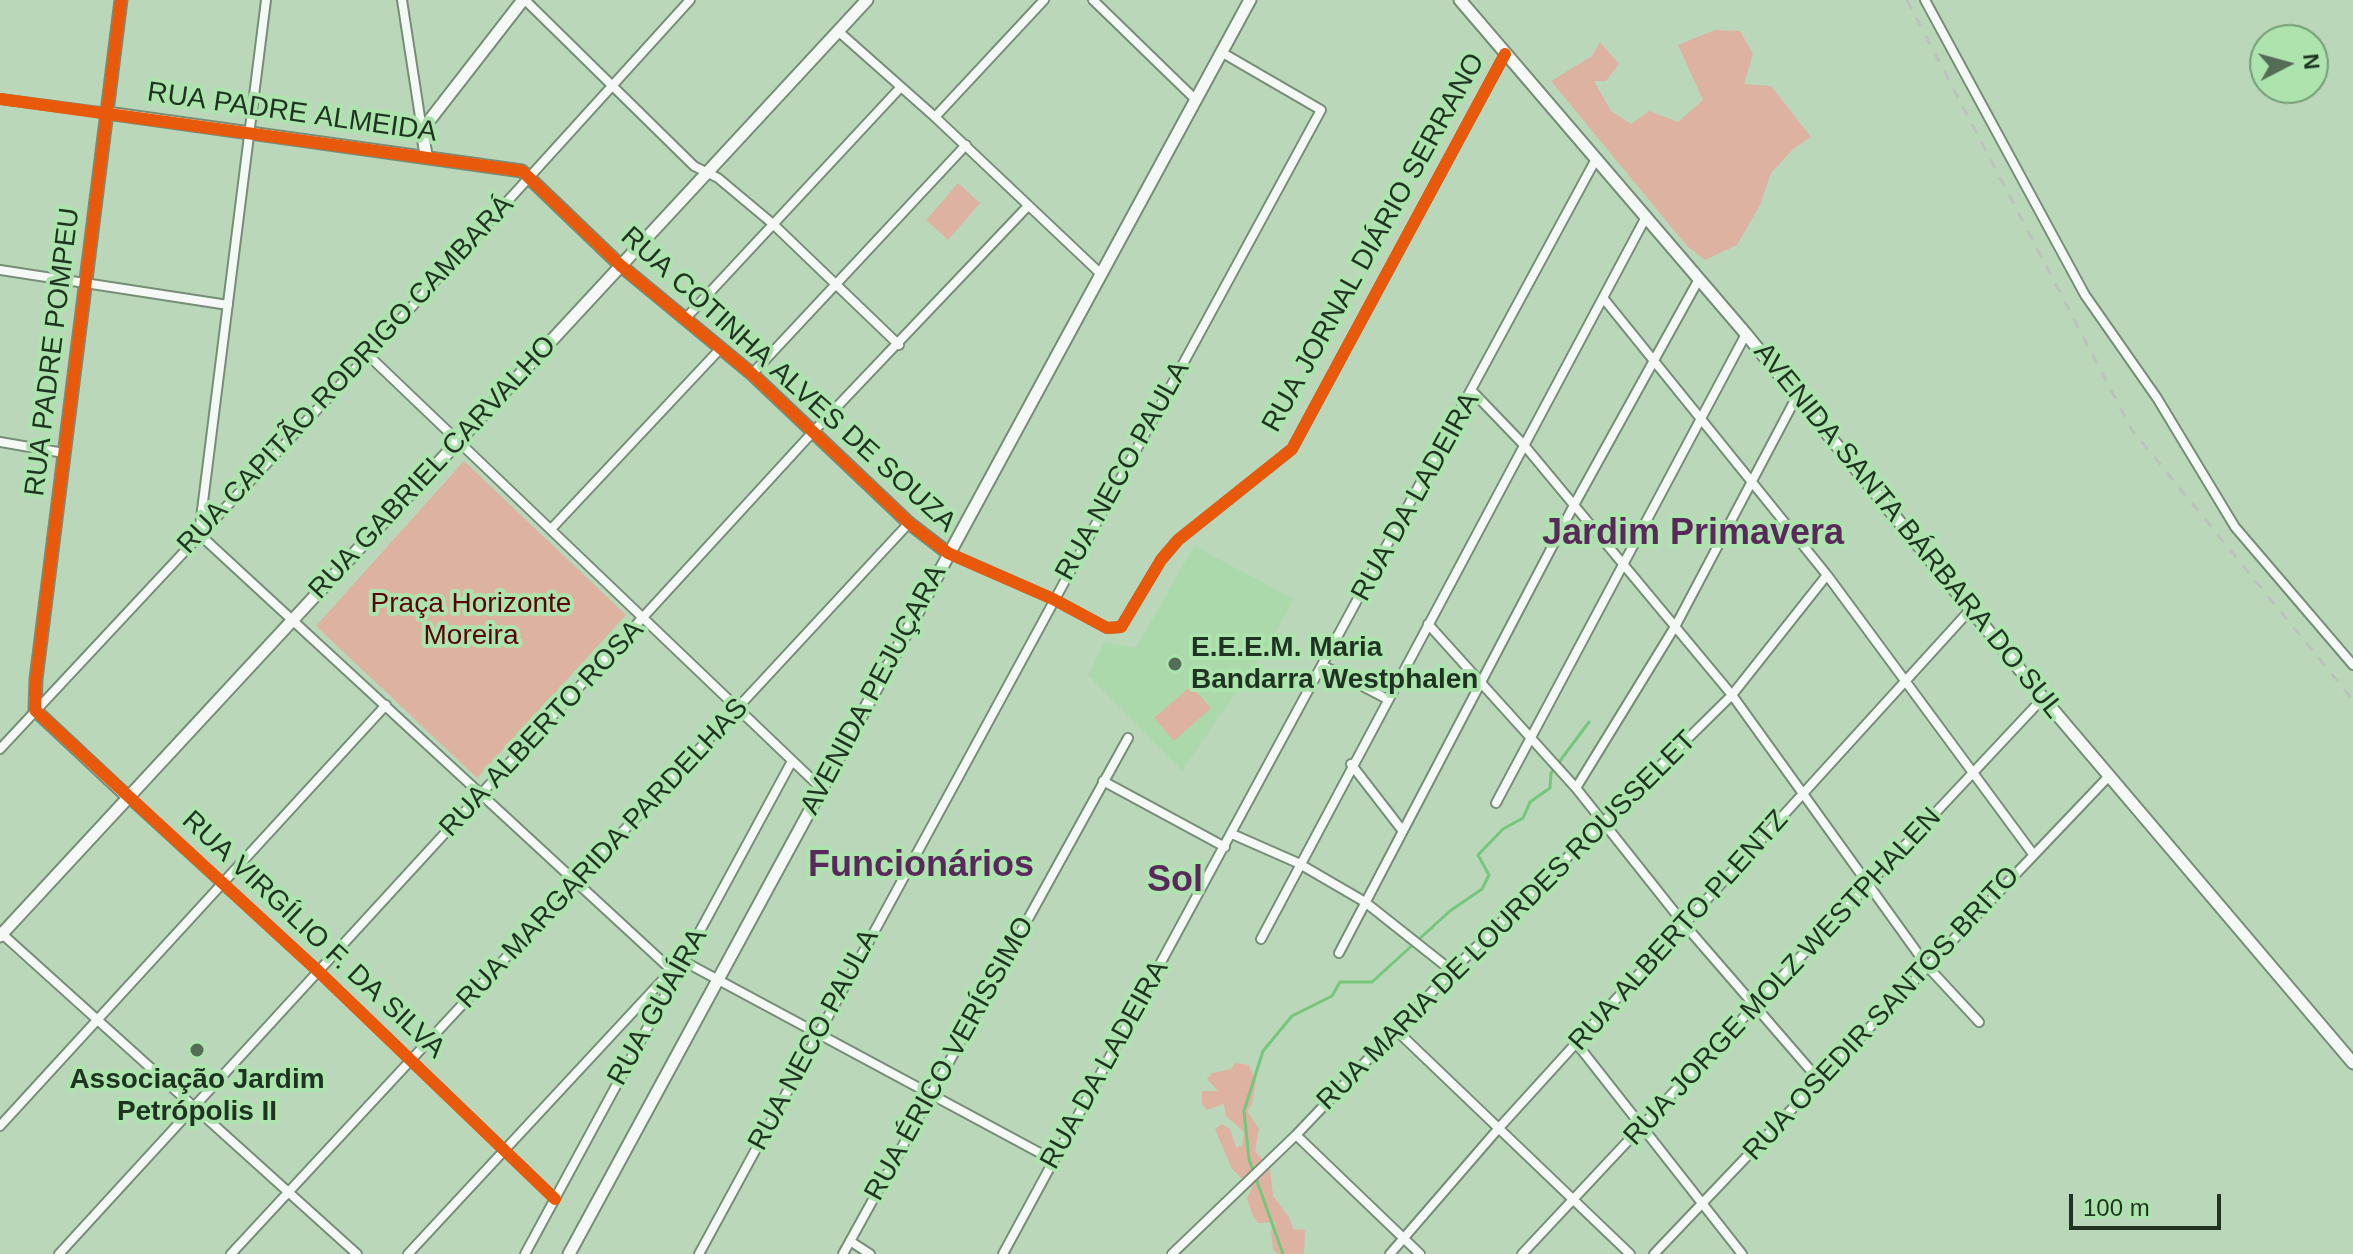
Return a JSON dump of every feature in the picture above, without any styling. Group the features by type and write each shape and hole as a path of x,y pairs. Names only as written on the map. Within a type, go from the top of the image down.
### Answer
{"street":[{"name":"RUA PADRE POMPEU","path":"35,710 121,0"},
{"path":"266,0 199,534 674,974 408,1254"},
{"path":"402,0 426,155"},
{"path":"422,130 524,0 694,166 718,178 773,224 899,345"},
{"name":"RUA CAPITÃO RODRIGO CAMBARÁ","path":"0,749 368,355 690,0"},
{"name":"RUA GABRIEL CARVALHO","path":"1,934 130,799 867,0"},
{"path":"935,117 1044,0"},
{"path":"1093,0 1196,100"},
{"name":"AVENIDA PEJUÇARA","path":"569,1254 1250,0"},
{"name":"AVENIDA SANTA BÁRBARA DO SUL","path":"1460,0 1746,334 2043,698 2353,1063"},
{"path":"1925,0 1992,129 2085,295 2157,398 2235,527 2353,665"},
{"path":"838,31 966,145 1102,275"},
{"name":"RUA NECO PAULA","path":"699,1254 1321,110 1221,52"},
{"name":"RUA JORNAL DIÁRIO SERRANO","path":"1121,627 1161,560 1178,540 1292,449 1505,54"},
{"path":"685,319 900,88"},
{"name":"RUA PADRE ALMEIDA","path":"0,99 426,155 516,169 528,176"},
{"path":"752,374 966,145"},
{"name":"RUA DA LADEIRA","path":"1003,1254 1473,392 1596,159"},
{"name":"RUA COTINHA ALVES DE SOUZA","path":"528,176 620,265 752,374 909,523 948,553 1053,599 1107,628 1121,627"},
{"name":"RUA ALBERTO ROSA","path":"59,1254 812,433 1028,206"},
{"path":"1261,939 1298,863 1646,217"},
{"path":"0,270 228,305"},
{"path":"1339,953 1574,505 1699,279"},
{"path":"1604,299 1700,422 1827,575 1972,776 2033,854"},
{"path":"1496,803 1746,334"},
{"path":"552,528 721,348"},
{"path":"368,355 646,617 821,788"},
{"path":"1473,392 1524,445 1676,625 1732,695 1927,966 1979,1022"},
{"path":"1576,788 1676,625 1797,396"},
{"path":"0,442 64,453"},
{"name":"RUA MARGARIDA PARDELHAS","path":"231,1254 909,523"},
{"name":"RUA MARIA DE LOURDES ROUSSELET","path":"1172,1254 1296,1135 1452,971 1732,695 1827,575"},
{"name":"RUA ALBERTO PLENTZ","path":"1390,1254 1498,1129 1970,610"},
{"path":"1428,624 1576,788 1600,823 1684,924 1819,1080"},
{"path":"1324,666 1387,699"},
{"name":"RUA JORGE MOLZ WESTPHALEN","path":"1522,1254 2043,698"},
{"path":"0,1126 98,1023 386,705"},
{"name":"RUA VIRGÍLIO F. DA SILVA","path":"35,710 319,972 555,1199"},
{"name":"RUA ÉRICO VERÍSSIMO","path":"843,1254 931,1097 983,994 1128,738"},
{"name":"RUA GUAÍRA","path":"525,1254 792,761"},
{"path":"1351,764 1402,830"},
{"name":"RUA OSEDIR SANTOS BRITO","path":"1654,1254 2110,775"},
{"path":"1103,781 1225,847"},
{"path":"1232,834 1298,863 1365,902 1452,971"},
{"path":"1,934 357,1254"},
{"path":"685,962 1053,1160"},
{"path":"1396,1030 1630,1254"},
{"path":"1577,1044 1742,1254"},
{"path":"1296,1135 1420,1254"},
{"path":"850,1241 870,1254"}],"shaded area":[{"name":"E.E.E.M. Maria Bandarra Westphalen","path":"1194,546 1294,599 1264,652 1182,771 1088,675 1105,642 1136,648"}],"green space":[{"path":"1715,30 1740,31 1753,54 1744,84 1771,86 1811,137 1793,149 1771,173 1760,205 1737,245 1705,260 1687,246 1551,81 1592,56 1600,42 1619,64 1606,81 1594,81 1611,111 1631,124 1649,111 1678,122 1703,100 1678,45"},
{"path":"958,183 980,203 948,240 926,220"},
{"name":"Praça Horizonte Moreira","path":"464,461 626,615 477,778 316,626"},
{"path":"1191,686 1211,708 1174,741 1154,718"},
{"path":"1235,1063 1249,1065 1256,1081 1252,1104 1247,1111 1259,1129 1255,1151 1270,1169 1273,1196 1289,1217 1293,1229 1305,1230 1304,1254 1278,1254 1273,1250 1271,1230 1276,1222 1258,1223 1253,1216 1247,1198 1252,1188 1232,1169 1215,1129 1222,1124 1230,1129 1236,1147 1242,1146 1244,1132 1226,1116 1224,1104 1207,1110 1202,1104 1202,1091 1218,1091 1207,1079 1212,1073 1231,1069"}],"waterway":[{"path":"1283,1254 1249,1159 1244,1111 1263,1051 1292,1016 1332,996 1340,982 1372,982 1450,911 1482,889 1489,875 1478,855 1503,829 1523,818 1530,802 1550,788 1551,773 1589,722"}],"railway":[{"path":"1907,0 2132,430 2353,700"}],"cycle path":[{"path":"121,0 36,679 35,710 319,972 555,1199"},
{"path":"0,99 522,171 620,265 752,374 909,523 948,553 1053,599 1107,628 1121,627 1161,560 1178,540 1292,449 1505,54"}],"place":[{"name":"E.E.E.M. Maria Bandarra Westphalen","path":"1175,664"},
{"name":"Associação Jardim Petrópolis II","path":"197,1050"}],"district":[{"name":"Jardim Primavera","path":"1693,534"},
{"name":"Funcionários","path":"921,866"},
{"name":"Sol","path":"1175,881"}]}
